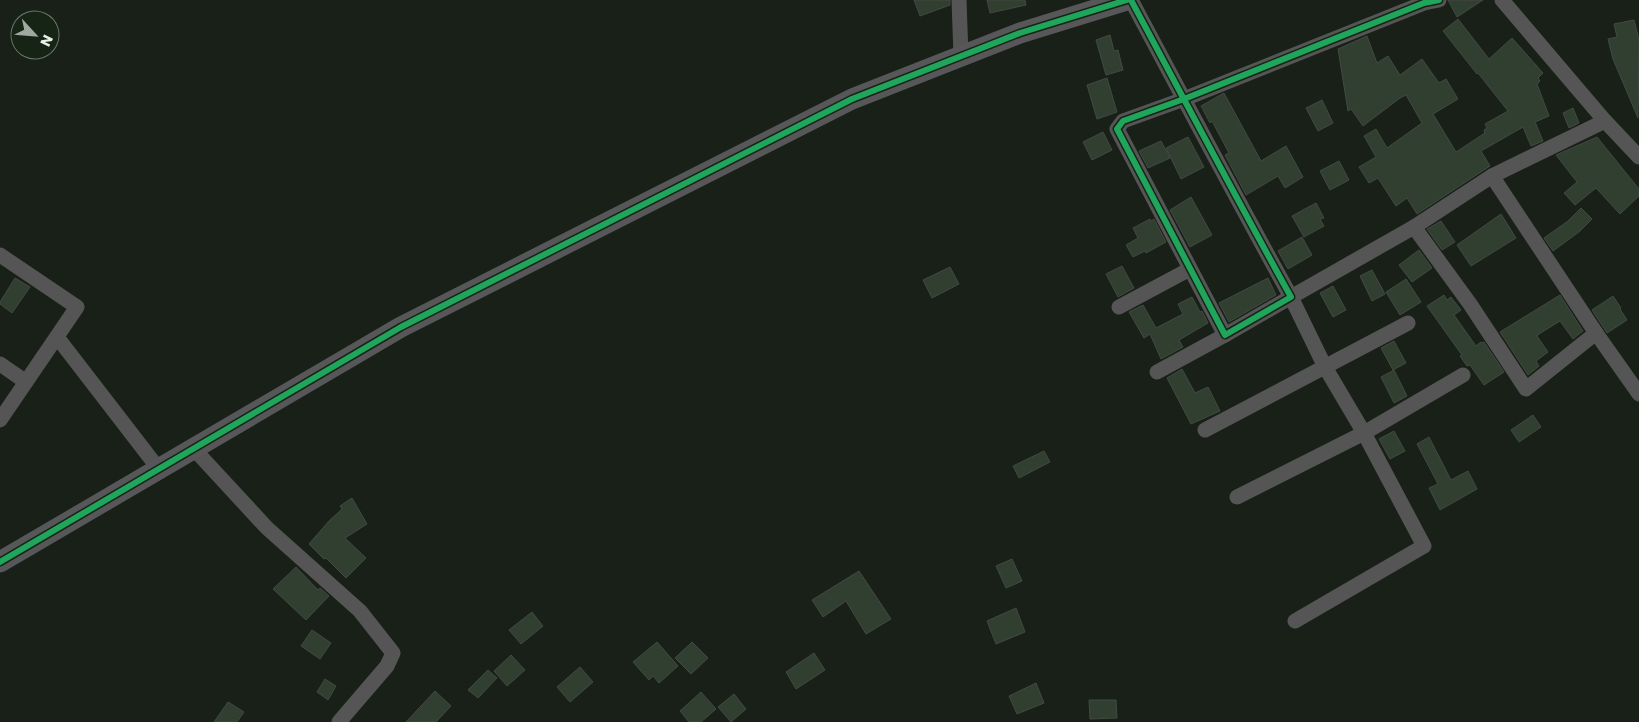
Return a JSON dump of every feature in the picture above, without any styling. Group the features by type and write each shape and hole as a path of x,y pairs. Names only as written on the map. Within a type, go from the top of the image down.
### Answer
{"street":[{"path":"959,0 960,56"},
{"path":"0,562 402,327 852,99 1020,33 1127,0"},
{"path":"1131,0 1291,296 1325,367 1364,433 1424,546 1295,621"},
{"path":"1225,335 1117,129 1123,121 1184,99 1424,4 1439,0"},
{"path":"1502,0 1605,121 1639,157"},
{"path":"1157,372 1414,227 1492,176 1605,121"},
{"path":"1492,176 1596,333 1639,394"},
{"path":"1414,227 1470,304 1526,389 1596,333"},
{"path":"0,255 77,307 0,420"},
{"path":"1120,307 1190,269"},
{"path":"1205,430 1408,323"},
{"path":"57,337 158,468"},
{"path":"0,364 26,382"},
{"path":"1237,497 1364,433 1463,375"},
{"path":"193,448 266,528 360,611 393,653 387,666 339,722"}],"building":[{"path":"914,0 950,0 950,5 920,16"},
{"path":"987,0 1025,0 1026,5 990,13"},
{"path":"1448,0 1483,0 1457,17"},
{"path":"1458,19 1489,59 1512,38 1543,73 1538,78 1540,81 1537,84 1549,116 1535,122 1543,141 1531,146 1523,127 1481,151 1490,166 1417,214 1407,198 1396,206 1378,178 1369,183 1359,167 1376,157 1364,136 1376,129 1387,148 1422,123 1406,95 1363,126 1351,109 1348,111 1338,49 1367,36 1377,63 1388,56 1400,75 1422,59 1439,83 1446,79 1458,99 1433,114 1456,152 1485,133 1484,130 1487,128 1485,124 1508,111 1443,31"},
{"path":"1634,20 1639,40 1638,118 1613,59 1608,39 1617,37 1614,24"},
{"path":"1110,35 1114,51 1118,50 1123,70 1106,75 1096,40"},
{"path":"1107,78 1117,112 1097,119 1087,85"},
{"path":"1224,93 1261,161 1286,146 1303,177 1285,188 1278,176 1246,195 1225,155 1229,153 1212,121 1210,123 1201,106"},
{"path":"1322,100 1333,123 1318,131 1306,108"},
{"path":"1573,108 1579,123 1569,128 1563,113"},
{"path":"1103,132 1112,150 1092,160 1083,142"},
{"path":"1188,137 1204,167 1181,179 1166,148"},
{"path":"1597,137 1639,189 1639,196 1620,214 1596,188 1575,205 1564,193 1577,182 1556,155"},
{"path":"1161,141 1170,158 1148,168 1139,151"},
{"path":"1339,161 1349,180 1330,190 1320,171"},
{"path":"1191,197 1212,235 1190,247 1170,210"},
{"path":"1316,203 1324,218 1320,219 1324,226 1304,237 1292,216"},
{"path":"1581,208 1592,219 1579,232 1553,251 1544,238 1568,221"},
{"path":"1501,214 1516,238 1471,266 1457,245"},
{"path":"1150,219 1151,221 1154,219 1166,242 1146,253 1145,251 1133,257 1126,245 1138,238 1133,228"},
{"path":"1441,221 1455,242 1442,250 1427,229"},
{"path":"1302,237 1312,255 1288,269 1278,251"},
{"path":"1419,250 1432,268 1412,282 1399,265"},
{"path":"1122,266 1134,288 1118,297 1106,274"},
{"path":"950,267 959,284 932,298 923,280"},
{"path":"1372,270 1385,294 1372,301 1360,276"},
{"path":"15,278 30,287 12,313 0,302"},
{"path":"1268,278 1276,295 1229,322 1219,303"},
{"path":"1406,279 1421,302 1400,315 1386,292"},
{"path":"1333,286 1346,310 1333,317 1320,293"},
{"path":"1444,295 1447,300 1451,297 1461,310 1454,315 1476,346 1484,342 1504,372 1484,385 1470,365 1467,366 1460,356 1462,355 1427,306"},
{"path":"1560,295 1583,331 1573,339 1560,321 1539,334 1537,336 1548,352 1536,361 1539,366 1528,375 1500,332"},
{"path":"1613,296 1627,320 1607,333 1592,310"},
{"path":"1192,297 1208,323 1179,340 1183,347 1161,359 1150,334 1144,338 1129,312 1143,305 1156,328 1183,314 1178,304"},
{"path":"1394,341 1406,363 1393,370 1381,348"},
{"path":"1182,369 1195,393 1208,387 1220,411 1191,424 1167,378"},
{"path":"1394,370 1407,396 1394,403 1381,377"},
{"path":"1533,415 1541,427 1519,442 1511,430"},
{"path":"1394,431 1405,451 1390,459 1379,439"},
{"path":"1429,437 1451,480 1468,471 1477,489 1440,510 1429,488 1438,484 1417,444"},
{"path":"1044,451 1050,462 1019,478 1013,466"},
{"path":"352,498 367,524 345,538 366,558 346,578 309,544 342,509 340,506"},
{"path":"1012,559 1022,581 1006,588 996,566"},
{"path":"296,567 318,590 320,588 329,596 306,620 273,589"},
{"path":"859,571 891,619 866,634 846,601 823,617 812,600"},
{"path":"1016,608 1025,632 996,644 987,621"},
{"path":"532,612 543,626 521,644 509,630"},
{"path":"312,630 331,643 320,659 301,646"},
{"path":"657,642 678,666 659,683 653,676 649,680 633,662"},
{"path":"692,642 708,658 691,674 675,658"},
{"path":"814,653 825,670 796,689 786,672"},
{"path":"511,655 525,670 507,686 494,671"},
{"path":"580,667 593,682 570,702 557,687"},
{"path":"488,670 497,678 478,698 468,690"},
{"path":"325,679 336,686 328,700 317,692"},
{"path":"1036,683 1044,703 1017,714 1009,696"},
{"path":"435,691 451,706 436,722 406,722"},
{"path":"701,692 716,709 701,722 689,722 680,711"},
{"path":"734,694 746,709 731,722 718,707"},
{"path":"1089,700 1116,700 1117,718 1090,719"},
{"path":"228,702 244,712 237,722 214,722"}],"cycle path":[{"path":"0,562 401,327 852,99 1020,33 1127,0"},
{"path":"1131,0 1171,74 1190,111 1230,186 1291,297 1225,335 1117,129 1123,121 1184,99 1424,3 1439,0"}]}
